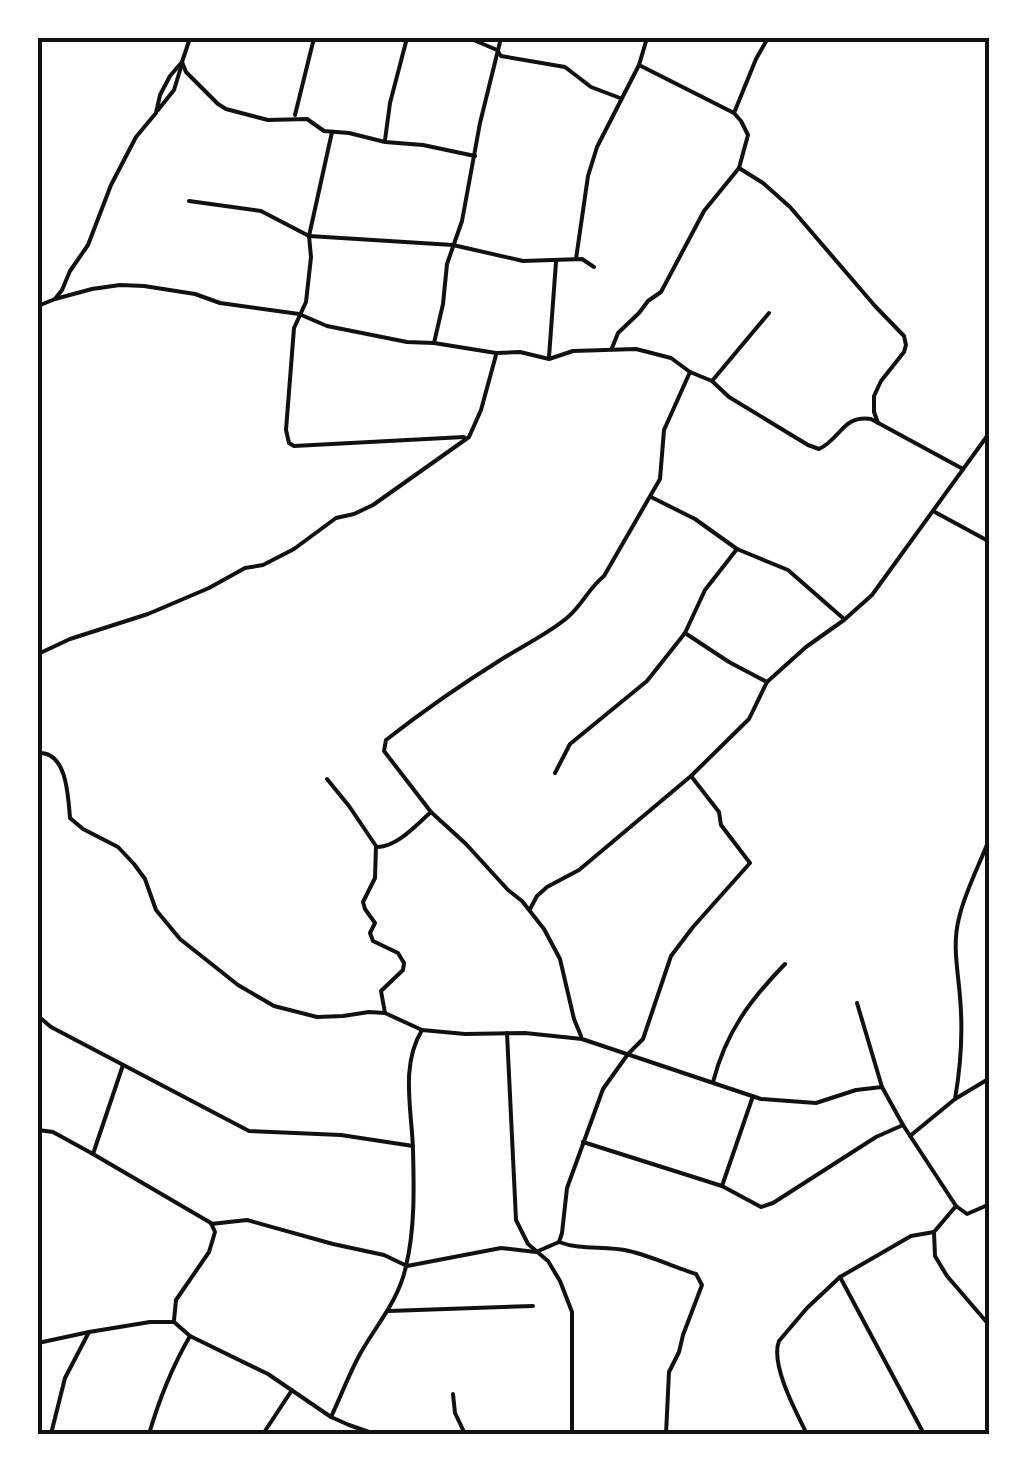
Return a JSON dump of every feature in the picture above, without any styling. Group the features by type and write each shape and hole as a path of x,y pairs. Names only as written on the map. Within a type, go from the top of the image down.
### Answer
{"street":[{"path":"55,299 88,246 136,137 174,90 190,38"},
{"path":"294,118 314,38"},
{"path":"385,142 390,103 407,38"},
{"path":"469,38 497,50 501,56 564,67 591,87 620,98"},
{"path":"434,343 448,264 462,221 480,123 502,38"},
{"path":"576,259 596,147 640,65 647,38"},
{"path":"734,113 768,38"},
{"path":"156,113 160,95 182,62"},
{"path":"182,62 186,72 226,109 268,120 307,119 324,131 475,156"},
{"path":"611,350 618,332 661,292 704,211 739,168 748,135 734,113 640,65"},
{"path":"332,132 308,236 306,302 294,328 286,430 289,442 294,446 469,437"},
{"path":"739,168 790,207 904,336 904,352 880,381 874,396 878,424"},
{"path":"189,201 262,211 308,236 453,245 523,260 582,259 594,267"},
{"path":"549,359 556,262"},
{"path":"38,306 92,290 144,286 195,294 220,304 299,314 326,326 375,338 496,354 520,352 549,359 573,351 636,349 672,358 808,445 826,447 853,420 861,418 963,469"},
{"path":"712,381 768,313"},
{"path":"38,654 88,632 148,614 245,568 263,564 294,549 327,523 373,504 469,437 481,410 496,354"},
{"path":"582,1038 560,959 544,929 530,909 431,812 384,751 386,740 478,674 568,617 590,587 604,576 660,478 664,430 690,372"},
{"path":"530,909 537,896 579,870 691,776 749,719 767,682 872,594 990,432"},
{"path":"651,498 695,519 736,550 788,570 844,620"},
{"path":"933,511 990,542"},
{"path":"555,773 570,744 647,682 685,632 705,590 736,550"},
{"path":"685,632 767,682"},
{"path":"38,753 48,752 56,758 70,818 118,847 145,878 156,910 180,939 238,985 274,1006 317,1016 384,1014 422,1030 582,1038 774,1100 816,1102 882,1086"},
{"path":"211,1224 247,1220 384,1255 406,1266 502,1248 536,1252 558,1242 567,1188 604,1088 642,1039 671,956 750,863 691,776"},
{"path":"327,779 376,846 375,878 364,902 375,924 370,933 373,941 398,953 404,963 403,970 382,991 384,1014"},
{"path":"376,846 384,848 393,843 431,812"},
{"path":"955,1099 962,1038 955,960 958,919 990,837"},
{"path":"713,1082 720,1053 736,1023 758,992 786,964"},
{"path":"857,1003 882,1086 956,1206 967,1214 990,1204"},
{"path":"38,1016 249,1131 328,1133 413,1146"},
{"path":"332,1417 362,1351 389,1311 406,1266 413,1216 413,1146 408,1104 412,1059 422,1030"},
{"path":"507,1033 516,1220 528,1244 548,1261 572,1312 572,1434"},
{"path":"94,1154 123,1065"},
{"path":"910,1136 955,1099 990,1078"},
{"path":"722,1186 753,1096"},
{"path":"582,1142 722,1186 753,1205 766,1205 876,1137 903,1125"},
{"path":"38,1130 53,1132 94,1154 211,1224 215,1232 209,1252 176,1300 174,1322"},
{"path":"807,1434 789,1395 776,1348 807,1308 840,1277 911,1236 934,1232 956,1206"},
{"path":"934,1232 935,1256 946,1276 990,1326"},
{"path":"558,1242 572,1248 632,1251 700,1278 702,1284 669,1372 666,1434"},
{"path":"840,1277 924,1434"},
{"path":"389,1311 533,1306"},
{"path":"38,1343 150,1322 174,1322 190,1336 268,1374 332,1417 369,1433 425,1434"},
{"path":"51,1434 66,1378 89,1332"},
{"path":"149,1434 158,1402 190,1336"},
{"path":"263,1434 292,1390"},
{"path":"454,1394 455,1413 465,1434"}]}
